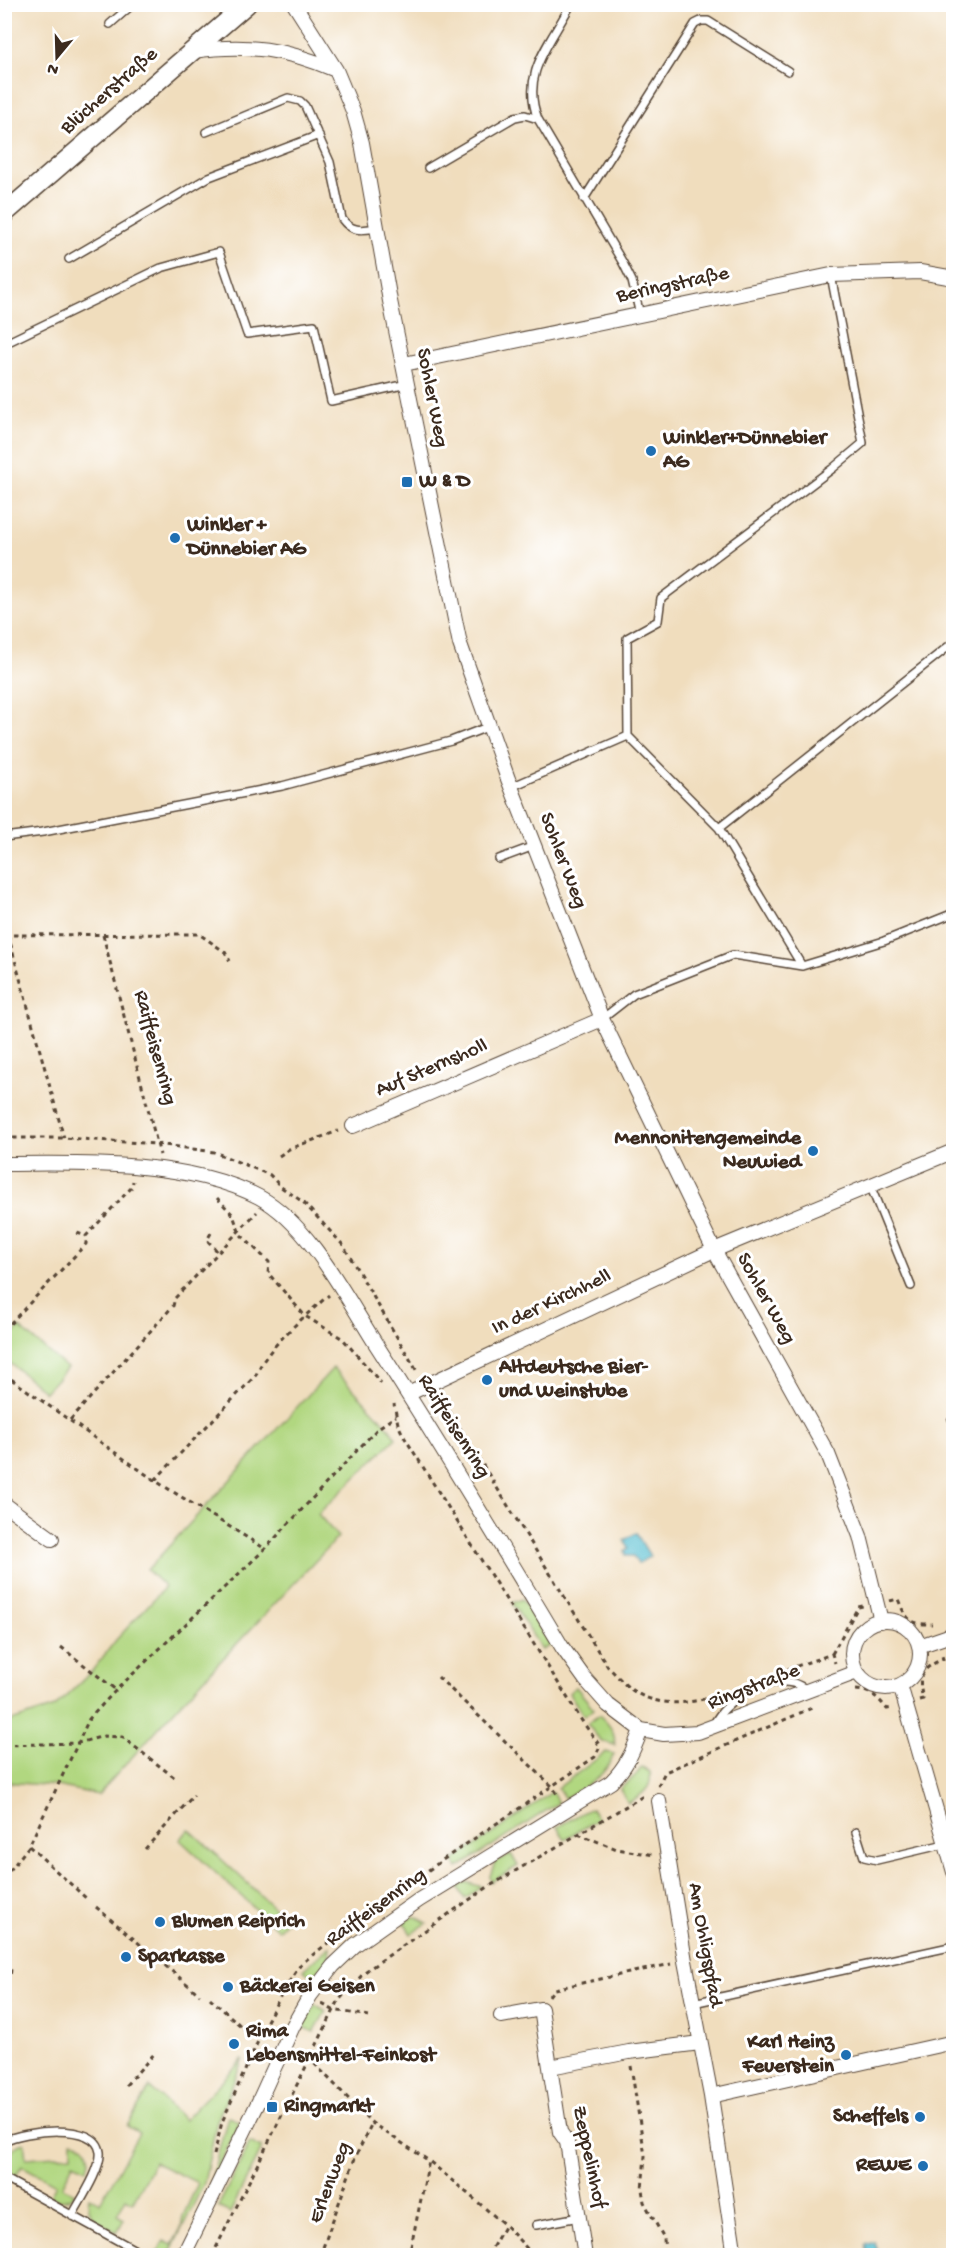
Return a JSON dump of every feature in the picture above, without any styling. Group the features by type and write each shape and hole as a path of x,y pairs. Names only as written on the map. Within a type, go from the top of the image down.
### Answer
{"street":[{"name":"Blücherstraße","path":"4,214 247,4"},
{"name":"Sohler Weg","path":"294,4 336,70 353,111 364,149 390,301 460,644 511,787 602,1019 714,1250 828,1454 860,1536 881,1621"},
{"path":"191,51 242,46 270,49 294,54 336,70"},
{"name":"Beringstraße","path":"404,364 831,275 920,272 954,278"},
{"name":"Auf Sternsholl","path":"352,1126 602,1019"},
{"name":"In der Kirchhell","path":"408,1394 714,1250 954,1151"},
{"name":"Raiffeisenring","path":"4,1164 56,1164 134,1174 165,1171 194,1175 232,1186 277,1209 311,1241 408,1394 562,1647 585,1679 608,1705 641,1730 664,1734"},
{"path":"4,1504 52,1539"},
{"path":"890,1620 905,1626 916,1638 919,1646 920,1658 909,1679 900,1685 888,1688 876,1687 865,1681 857,1672 852,1659 853,1646 858,1634 868,1625 881,1621 890,1620"},
{"path":"919,1646 954,1634"},
{"name":"Ringstraße","path":"664,1734 698,1732 857,1672"},
{"path":"900,1685 954,1872"},
{"name":"Raiffeisenring","path":"183,2256 260,2101 293,2026 310,1996 333,1966 381,1925 610,1782 623,1769 632,1755 641,1730"},
{"name":"Am Ohligspfad","path":"653,1797 668,1857 711,2096 735,2256"},
{"name":"Zeppelinhof","path":"501,2016 541,2009 560,2132 567,2142 585,2256"},
{"path":"711,2096 954,2042"},
{"path":"550,2067 629,2052 700,2043"}],"lane":[{"path":"110,24 134,4"},
{"path":"571,4 540,58 532,82 532,104 537,119 632,281 640,315"},
{"path":"584,199 695,24 708,21 788,71"},
{"path":"206,132 288,98 300,101 305,106 330,162 342,219 347,226 360,231 378,228"},
{"path":"428,168 515,117 525,115 537,119"},
{"path":"69,259 208,177 319,135"},
{"path":"4,344 161,268 219,252 247,334 314,325 331,401 407,384"},
{"path":"802,966 719,828 628,736 627,639 658,621 661,598 863,443 831,275"},
{"path":"719,828 954,642"},
{"path":"4,837 44,832 282,786 452,741 490,726"},
{"path":"511,787 628,736"},
{"path":"499,859 534,846"},
{"path":"602,1019 634,994 733,955 802,966 884,941 954,913"},
{"path":"870,1185 911,1286"},
{"path":"713,1726 719,1713 732,1701 768,1684 792,1683 808,1690"},
{"path":"856,1832 864,1857 867,1859 877,1860 945,1844"},
{"path":"693,2003 954,1946"},
{"path":"4,2141 16,2135 67,2131 85,2134 96,2141 100,2153 99,2164 72,2216"},
{"path":"4,2178 146,2256"},
{"path":"536,2225 579,2217"}],"path":[{"path":"64,1138 6,935 199,934 225,952 230,961"},
{"name":"Raiffeisenring","path":"103,935 165,1171"},
{"path":"279,1156 289,1149 352,1126"},
{"path":"4,1138 64,1138 157,1144 213,1152 270,1174 281,1187 303,1202 343,1245 418,1375 432,1383 608,1667 632,1690 654,1700 676,1704 700,1701 733,1689"},
{"path":"122,1181 134,1174"},
{"path":"134,1174 143,1182"},
{"path":"4,1330 86,1244 86,1236 132,1187 134,1174"},
{"path":"213,1194 233,1215 240,1234 269,1262 268,1273 305,1316 343,1338 387,1391"},
{"path":"69,1421 173,1306 175,1298 266,1202"},
{"path":"77,1233 86,1236"},
{"path":"211,1233 207,1240 218,1252"},
{"path":"154,1480 256,1375 261,1362 305,1316 339,1286"},
{"path":"4,1374 154,1480 265,1549"},
{"path":"212,2165 222,2122 259,2038 283,1990 301,1964 444,1859 595,1757 600,1746 552,1674 403,1435 396,1416 396,1408 391,1399"},
{"path":"4,1878 29,1846 90,1719 116,1690 265,1549 378,1428 396,1416"},
{"path":"948,1418 954,1434"},
{"path":"788,1670 832,1654 858,1607 898,1599 904,1614 910,1621 933,1624 943,1659 928,1666 922,1672 919,1684 922,1699 887,1709 878,1697 867,1691 855,1689 846,1693 832,1654"},
{"path":"61,1647 116,1690"},
{"path":"552,1674 560,1670"},
{"path":"438,1677 552,1786 567,1809"},
{"path":"212,2256 333,2010 339,2000 366,1971 488,1887 578,1834 653,1797 665,1772 814,1707"},
{"path":"4,1745 78,1743 104,1736 122,1737 175,1778"},
{"path":"145,1849 194,1795"},
{"path":"578,1834 617,1849 668,1857"},
{"path":"29,1846 87,1899"},
{"path":"96,1907 200,1995"},
{"path":"554,1989 685,1961"},
{"path":"4,1964 11,1970 9,1978"},
{"path":"310,1996 333,2010 369,2016"},
{"path":"210,1998 243,2028 259,2038"},
{"path":"629,2052 645,2156 642,2189 644,2202 664,2238 665,2256"},
{"path":"126,2085 155,2053"},
{"path":"308,2058 372,2123 429,2161 505,2225 534,2256"},
{"path":"268,2121 276,2124"},
{"name":"Erlenweg","path":"320,2256 356,2158 372,2123"},
{"path":"409,2256 429,2161"},
{"path":"492,2256 492,2248 505,2225"}],"green space":[{"path":"19,1327 67,1368 45,1392 5,1359 5,1346"},
{"path":"333,1368 387,1425 396,1438 318,1514 338,1537 180,1704 98,1795 57,1786 5,1782 5,1723 55,1707 92,1671 116,1640 165,1587 147,1570"},
{"path":"522,1599 551,1645 542,1650 512,1603"},
{"path":"576,1687 594,1709 584,1716 569,1693"},
{"path":"599,1715 611,1728 615,1745 601,1741 587,1724"},
{"path":"606,1752 614,1754 600,1776 565,1799 558,1788"},
{"path":"642,1767 650,1772 650,1783 641,1795 628,1803 620,1789"},
{"path":"552,1792 558,1803 458,1868 453,1861"},
{"path":"591,1808 598,1819 565,1839 557,1827"},
{"path":"189,1829 287,1920 278,1930 180,1840"},
{"path":"511,1854 518,1866 491,1882 490,1876 495,1862"},
{"path":"466,1882 482,1887 465,1899 458,1887"},
{"path":"412,1917 417,1917 427,1923 411,1934 404,1923"},
{"path":"330,1946 329,1959 313,1977 303,1970"},
{"path":"315,2004 326,2011 314,2032 302,2027"},
{"path":"243,2059 217,2121 204,2183 170,2253 165,2255 157,2253 164,2241 172,2245 198,2183 154,2162 133,2202 126,2198 117,2215 124,2219 117,2232 96,2219 89,2210 89,2197 100,2203 139,2133 127,2126 150,2087 184,2120"},
{"path":"228,2116 240,2122 210,2184"},
{"path":"72,2141 85,2147 90,2161 87,2169 73,2163 62,2187 75,2193 69,2198 60,2200 50,2196 56,2184 22,2166 15,2177 8,2165 11,2153 18,2145 24,2143 26,2158 72,2155"},
{"path":"250,2142 262,2148 230,2213 218,2207"}],"water":[{"path":"636,1533 650,1556 638,1564 633,1556 626,1556 625,1551 628,1548 624,1540"},
{"path":"874,2242 879,2255 867,2255 865,2245"}],"place":[{"name":"Winkler+Dünnebier AG","path":"651,451"},
{"name":"W & D","path":"407,482"},
{"name":"Winkler + Dünnebier AG","path":"175,538"},
{"name":"Mennonitengemeinde Neuwied","path":"813,1151"},
{"name":"Altdeutsche Bier- und Weinstube","path":"487,1380"},
{"name":"Blumen Reiprich","path":"160,1922"},
{"name":"Sparkasse","path":"126,1957"},
{"name":"Bäckerei Geisen","path":"228,1987"},
{"name":"Rima Lebensmittel-Feinkost","path":"234,2044"},
{"name":"Karl Heinz Feuerstein","path":"846,2055"},
{"name":"Ringmarkt","path":"272,2107"},
{"name":"Scheffels","path":"920,2117"},
{"name":"REWE","path":"923,2166"}]}
